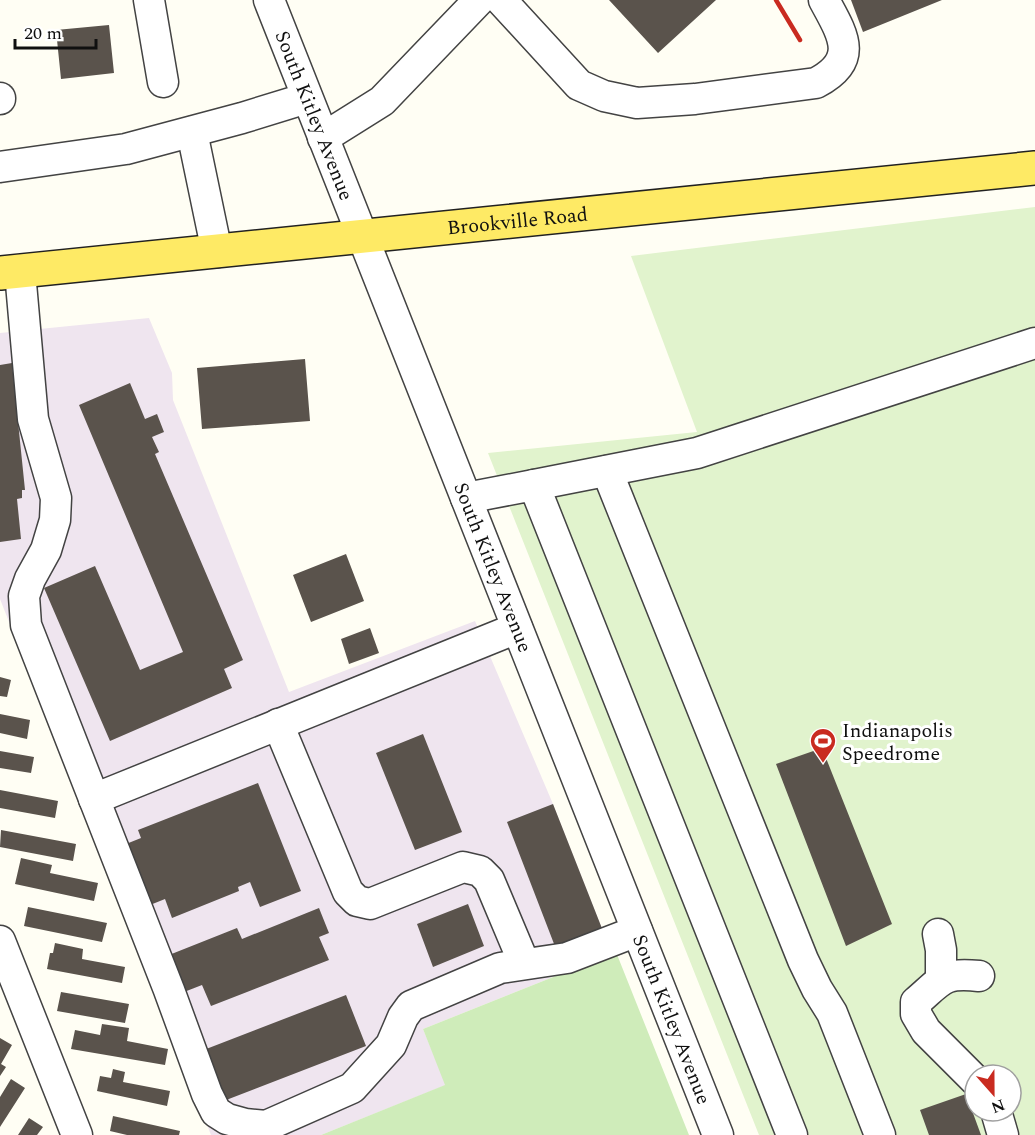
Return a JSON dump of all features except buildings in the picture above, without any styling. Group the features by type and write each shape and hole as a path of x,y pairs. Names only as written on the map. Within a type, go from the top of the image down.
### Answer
{"main road":[{"name":"Brookville Road","path":"10,272 1035,168"}],"street":[{"path":"149,0 163,82"},
{"name":"South Kitley Avenue","path":"269,0 718,1135"},
{"path":"323,138 382,101 479,0"},
{"path":"501,0 579,85 604,96 637,103 695,99 816,82 831,75 841,62 846,46 824,0"},
{"path":"0,167 126,149 308,98"},
{"path":"192,132 217,252"},
{"path":"10,272 33,419 56,498 55,520 46,550 30,579 24,596 26,625 165,980 207,1094 216,1112 227,1119 245,1124 266,1125 352,1088 391,1045 403,1017 411,1006 500,968 567,958 637,931"},
{"path":"466,498 698,453 1035,343"},
{"path":"607,471 803,960 832,1013 880,1135"},
{"path":"534,485 792,1135"},
{"path":"94,799 517,628"},
{"path":"278,724 348,892 357,901 370,904 463,867 480,871 489,880 524,963"},
{"path":"938,934 941,950 941,979"},
{"path":"0,941 77,1135"},
{"path":"963,1068 926,1031 916,1014 916,1002 941,979 962,975 979,976"}],"shaded area":[{"path":"149,318 172,373 173,400 289,692 475,621 553,804 603,931 616,952 423,1029 446,1085 321,1135 211,1135 0,599 0,333"}],"green space":[{"name":"Indianapolis Speedrome","path":"1035,207 1035,1135 759,1135 488,453 697,432 631,256"},
{"path":"616,952 689,1135 321,1135 445,1085 423,1029"}],"railway":[{"path":"776,0 800,40"}],"place":[{"name":"Indianapolis Speedrome","path":"823,764"}]}
